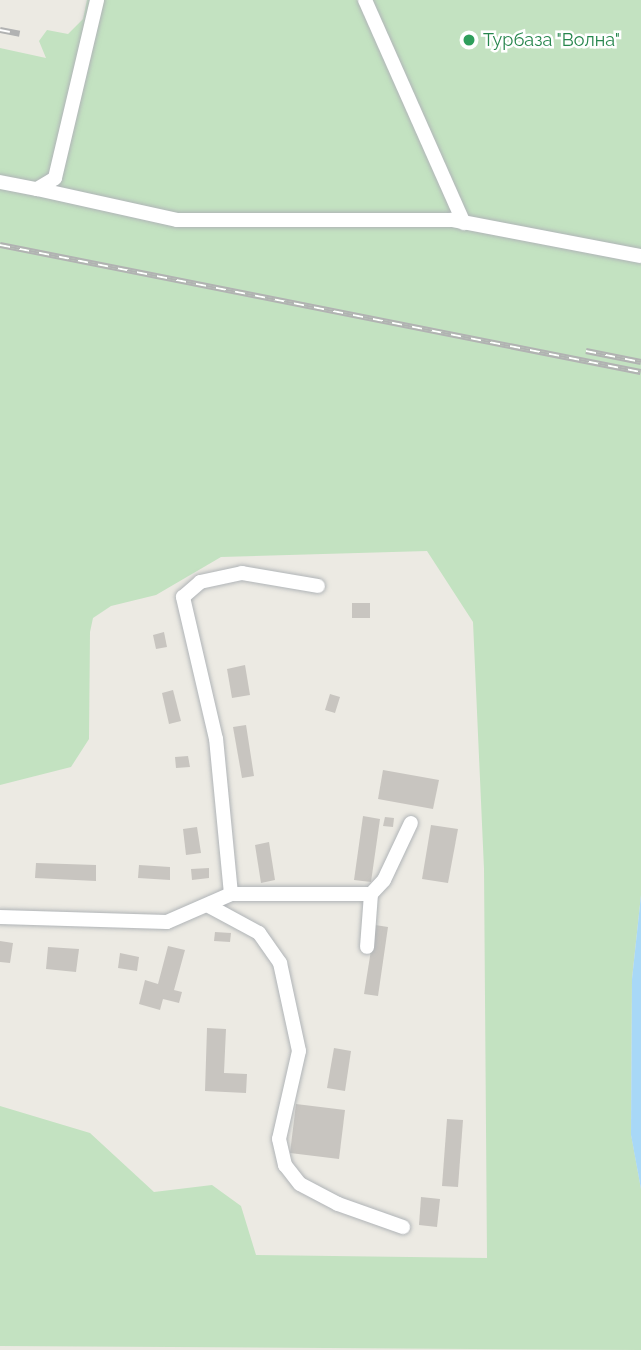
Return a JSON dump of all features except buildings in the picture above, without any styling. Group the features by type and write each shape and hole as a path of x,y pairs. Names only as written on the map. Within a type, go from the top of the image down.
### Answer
{"street":[{"path":"37,189 55,178 97,0"},
{"path":"365,0 464,223"},
{"path":"0,182 177,220 464,223 641,256"},
{"path":"231,894 216,738 183,597 200,582 242,573 318,586"},
{"path":"367,947 371,894 384,880 411,823"},
{"path":"0,917 167,922 209,906 231,894 371,894"},
{"path":"209,906 258,933 280,963 299,1051 279,1139 285,1165 300,1184 338,1204 403,1227"}],"green space":[{"path":"87,0 641,0 641,895 632,979 631,1134 641,1189 641,1350 0,1346 0,1106 90,1133 154,1192 212,1185 241,1206 256,1255 487,1258 484,869 473,622 427,551 221,557 156,595 111,606 93,618 90,632 89,739 71,767 0,785 0,48 46,58 39,41 47,30 68,34 83,19"}],"water":[{"path":"641,895 641,1189 631,1135 632,979"}],"railway":[{"path":"0,30 20,34"},
{"path":"0,245 641,372"},
{"path":"586,351 641,362"}],"place":[{"name":"Турбаза \"Волна\"","path":"469,40"}]}
